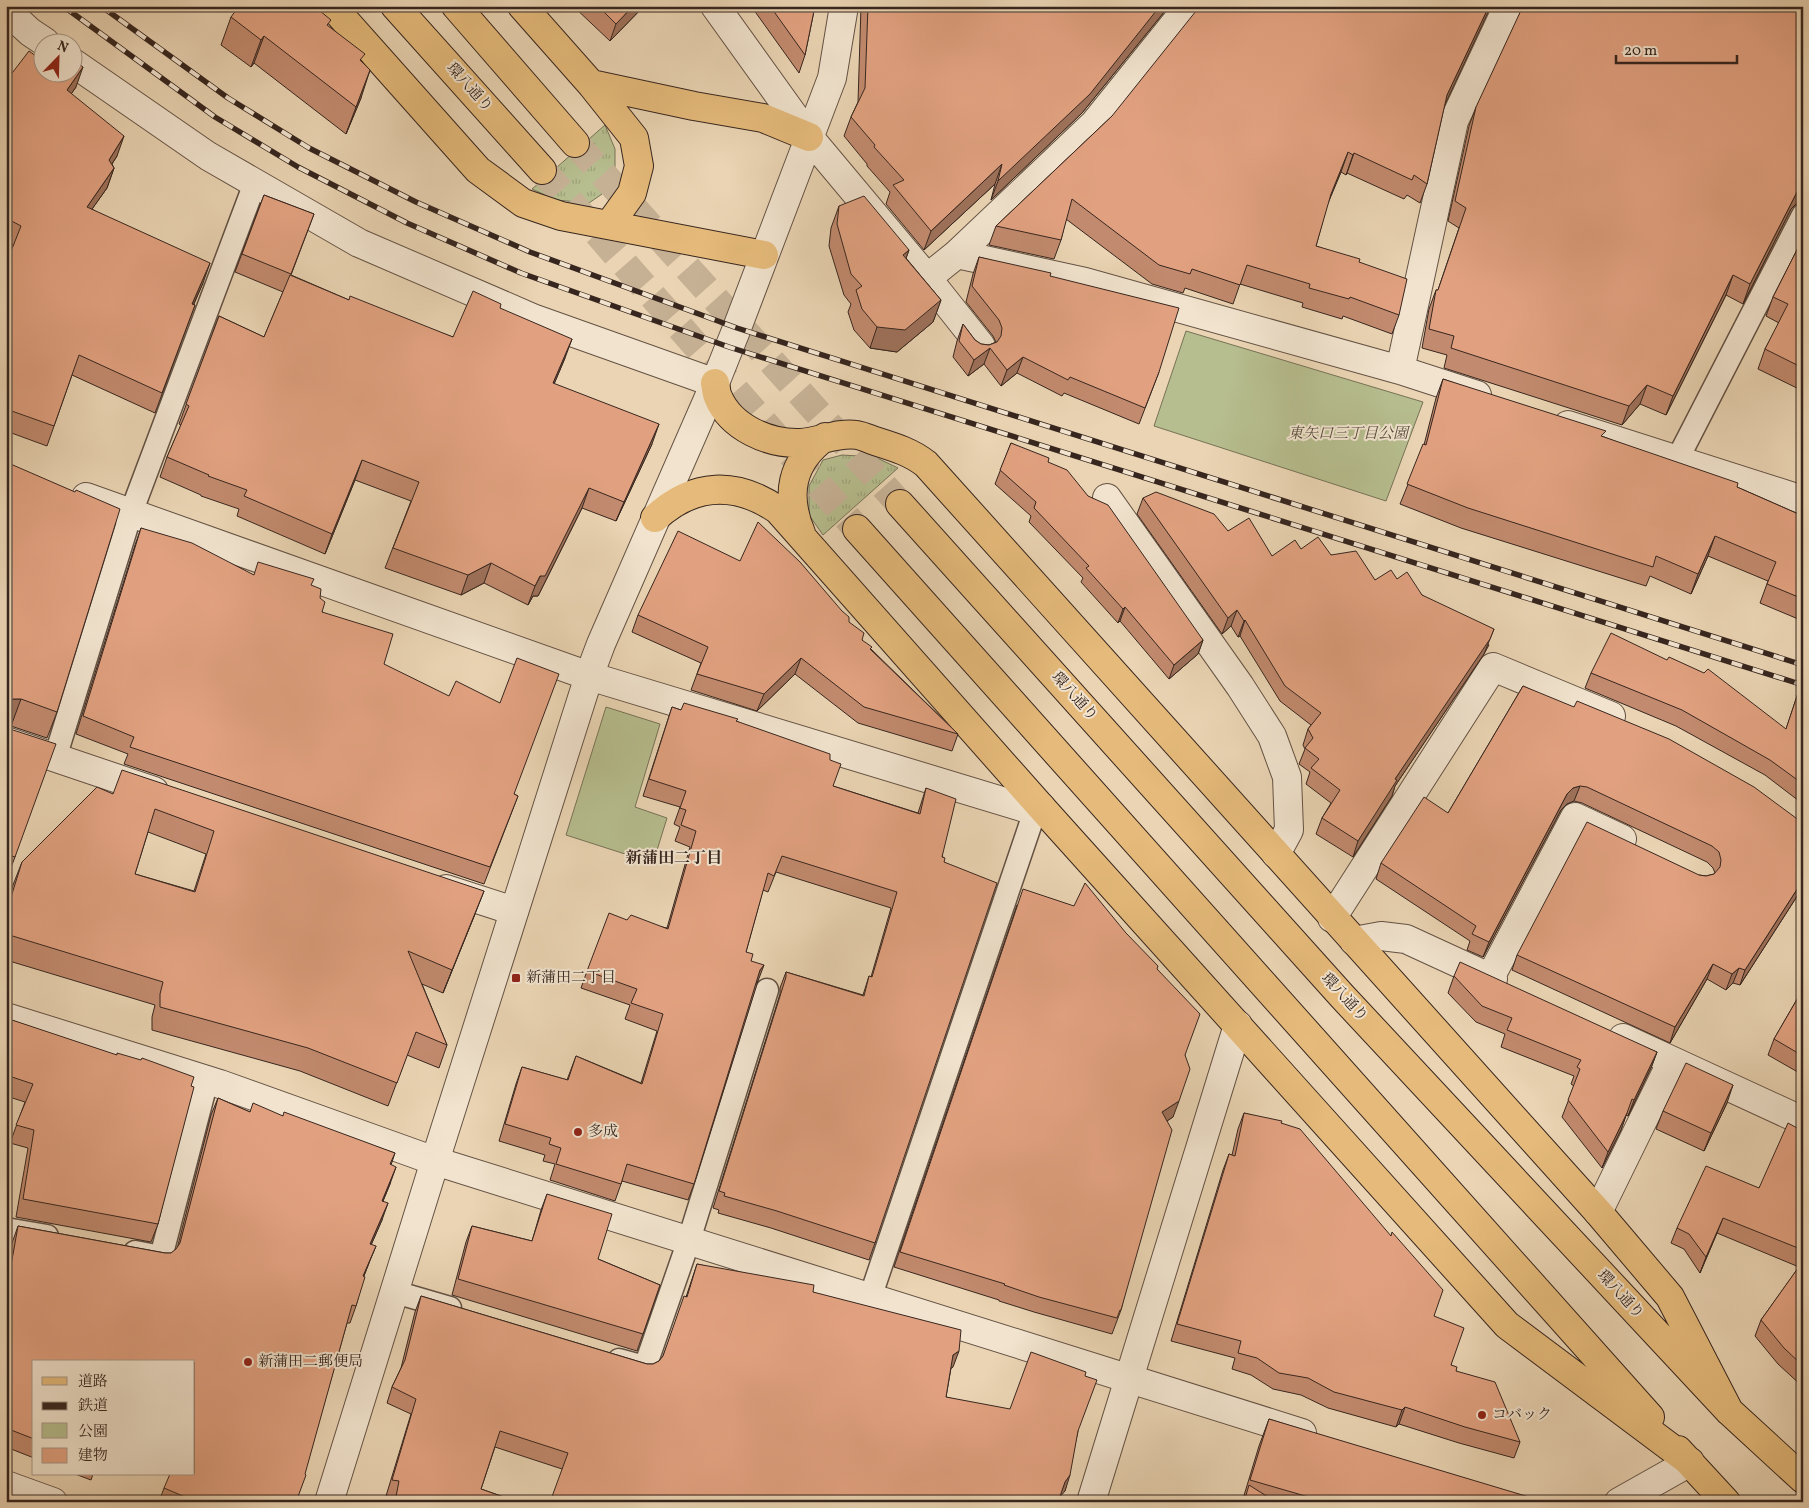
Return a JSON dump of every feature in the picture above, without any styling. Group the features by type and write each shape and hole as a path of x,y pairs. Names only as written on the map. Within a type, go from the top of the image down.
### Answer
{"main road":[{"path":"332,6 478,170 523,204 561,216 764,255"},
{"name":"環八通り","path":"395,6 542,170"},
{"path":"456,6 575,143"},
{"path":"522,6 591,84 634,138 639,166 632,193 610,225"},
{"path":"591,84 694,106 763,118 809,137"},
{"path":"715,383 718,397 726,410 736,421 750,431 781,442 802,443 841,434 857,435 904,450 926,464 1598,1212 1670,1297 1729,1411"},
{"path":"803,538 795,518 792,498 794,479 801,461 811,447 825,437"},
{"path":"656,518 668,506 699,492 733,490 764,500 778,510 1038,809 1238,1025 1507,1325 1690,1462"},
{"name":"環八通り","path":"900,504 1342,996 1729,1411 1803,1479"},
{"path":"857,529 1719,1495"}],"street":[{"path":"715,6 809,137 927,278 981,346"},
{"path":"329,1502 589,676 601,644 715,383 832,78 844,6"},
{"path":"927,278 957,254 1094,124 1189,6"},
{"path":"1400,370 1454,120 1508,6"},
{"path":"6,10 32,33"},
{"path":"82,69 208,156 359,243 535,319 715,383"},
{"path":"957,254 1085,282 1400,370 1502,403"},
{"path":"1548,418 1803,500"},
{"path":"60,487 589,676 1038,809"},
{"path":"1107,498 1240,686 1272,736 1288,784 1289,830 1276,854"},
{"path":"1332,918 1493,667 1634,725"},
{"path":"6,741 177,798"},
{"path":"1490,978 1575,817 1646,850"},
{"path":"420,880 514,912"},
{"path":"1354,941 1381,936 1406,939 1516,990"},
{"path":"6,1017 207,1080 435,1161 1322,1439"},
{"path":"1091,1502 1238,1025"},
{"path":"1603,1029 1803,1121"},
{"path":"1598,1212 1672,1061"},
{"path":"1619,1502 1690,1462"},
{"path":"6,1484 53,1502"}],"lane":[{"path":"55,758 131,513 255,183"},
{"path":"1677,460 1797,239 1803,215"},
{"path":"870,1298 1038,809"},
{"path":"599,1353 646,1367 689,1240 767,990"},
{"path":"113,1248 161,1257 207,1080"},
{"path":"6,1229 64,1239"},
{"path":"395,1292 469,1314"}],"green space":[{"path":"605,125 615,149 615,171 602,194 589,203 556,200 532,189"},
{"name":"東矢口三丁目公園","path":"1186,331 1423,402 1386,501 1154,426"},
{"path":"842,455 875,457 898,468 823,535 809,515 809,486 823,460"},
{"path":"606,707 660,724 635,807 667,818 653,863 566,835"}],"building":[{"path":"239,6 314,6 331,20 327,25 365,54 360,60 370,70 356,107 264,36 261,40 231,17"},
{"path":"598,6 633,6 616,24"},
{"path":"770,6 815,6 805,55"},
{"path":"868,6 1160,6 1090,94 998,181 1002,164 931,231 893,185 904,180 874,147 875,145 851,117 865,88"},
{"path":"1200,6 1489,6 1447,95 1427,184 1414,175 1412,180 1348,152 1331,194 1316,246 1360,259 1359,262 1407,279 1399,315 1350,297 1349,299 1309,288 1310,284 1247,265 1240,285 1192,269 1190,274 1159,265 1072,199 1061,240 996,226 1112,116"},
{"path":"1523,6 1795,6 1803,10 1803,185 1798,190 1750,284 1733,275 1673,396 1647,385 1629,406 1451,348 1454,336 1429,329 1436,290 1438,290 1466,208 1455,201 1476,107"},
{"path":"29,51 32,53 32,82 73,82 67,90 124,136 109,160 114,168 87,207 210,263 192,304 195,305 162,393 79,355 54,426 6,409 6,264 21,226 6,218 6,81"},
{"path":"264,195 314,214 291,274 242,254"},
{"path":"864,196 909,250 903,255 941,300 905,330 877,327 862,309 856,290 862,286 851,274 837,224 839,206"},
{"path":"1803,238 1803,368 1765,349 1788,304 1773,297"},
{"path":"979,257 1051,273 1050,276 1179,308 1159,372 1145,408 1070,377 1068,380 1023,357 1007,370 990,348 974,360 959,341 963,324 975,340 981,344 989,345 997,342 1001,336 1002,328 999,320 972,286"},
{"path":"290,275 349,300 350,296 453,337 473,291 501,304 500,308 572,339 553,383 659,424 624,502 589,488 545,576 540,576 535,586 491,563 468,575 393,548 419,482 362,460 332,534 244,496 247,490 208,476 167,457 189,406 186,404 219,316 264,337"},
{"path":"1443,379 1606,431 1601,436 1738,483 1737,487 1803,516 1803,599 1767,584 1776,562 1715,536 1698,574 1656,556 1653,567 1468,508 1407,484 1423,444 1426,445"},
{"path":"1011,443 1049,458 1048,462 1067,470 1088,496 1108,505 1203,640 1174,665 1125,607 1123,609 1086,568 1089,566 1034,508 1036,502 1000,470"},
{"path":"6,462 120,509 57,712 21,699 13,699 6,702"},
{"path":"1156,492 1214,514 1228,531 1249,518 1272,556 1295,540 1301,549 1318,537 1331,555 1356,551 1375,580 1391,570 1397,579 1407,572 1422,595 1494,629 1490,639 1395,779 1397,780 1358,841 1322,818 1340,790 1311,768 1319,759 1305,748 1313,738 1308,729 1321,713 1285,686 1237,610 1228,618 1143,498"},
{"path":"758,522 800,562 849,617 849,622 864,633 862,640 872,647 870,649 958,734 864,707 801,658 764,694 697,674 708,647 638,615 678,531 740,561"},
{"path":"141,528 192,543 254,575 258,562 314,579 311,585 321,589 320,598 325,602 322,612 393,634 384,664 449,696 456,681 500,703 517,658 559,674 514,794 518,796 490,867 130,747 134,737 83,716"},
{"path":"1611,633 1667,660 1669,657 1704,673 1708,669 1786,729 1799,690 1803,691 1803,784 1770,760 1682,710 1591,673"},
{"path":"1523,686 1574,707 1577,701 1669,739 1754,787 1803,822 1803,880 1745,970 1739,968 1732,974 1713,964 1675,1027 1517,955 1587,822 1699,875 1714,874 1720,867 1719,852 1712,846 1587,787 1573,788 1567,794 1489,942 1472,934 1476,926 1381,863 1424,797 1448,813"},
{"path":"684,703 738,719 736,721 830,754 830,760 841,764 833,786 920,814 926,788 956,799 942,857 945,858 944,862 997,883 875,1243 724,1196 725,1193 719,1191 786,972 864,996 869,976 872,977 897,892 782,856 774,876 768,873 746,952 753,954 751,961 764,965 760,970 694,1184 627,1164 621,1184 556,1164 561,1148 549,1144 551,1138 505,1124 522,1067 568,1080 576,1056 642,1084 663,1014 631,1003 637,989 587,971 609,913 627,920 631,915 668,929 696,831 681,825 686,810 680,808 686,791 649,779 672,707 681,710"},
{"path":"6,726 56,744 15,857 6,854"},
{"path":"122,770 484,891 452,970 408,951 447,1045 416,1032 397,1083 308,1048 160,1007 160,994 163,982 6,934 6,913 22,862 97,787 113,794","holes":["155,809 214,831 195,892 135,874"]},
{"path":"1085,883 1126,933 1158,966 1157,969 1200,1014 1185,1055 1190,1069 1179,1101 1162,1112 1172,1130 1121,1310 1117,1318 1039,1297 1005,1284 900,1252 1023,889 1074,906"},
{"path":"1460,962 1657,1052 1634,1100 1632,1099 1608,1152 1568,1100 1580,1069 1577,1067 1581,1060 1507,1030 1512,1018 1482,1006 1454,976"},
{"path":"1803,989 1803,1056 1774,1039"},
{"path":"6,1018 117,1055 117,1053 141,1060 142,1058 194,1077 191,1086 194,1087 158,1224 23,1199 34,1130 16,1125 33,1084 6,1075"},
{"path":"1686,1063 1733,1085 1711,1133 1663,1111"},
{"path":"218,1098 250,1112 253,1103 283,1116 284,1112 395,1153 390,1164 396,1167 382,1201 388,1203 370,1244 376,1246 363,1276 365,1277 356,1306 352,1305 306,1475 296,1502 197,1502 164,1488 169,1476 195,1476 195,1360 32,1360 32,1438 6,1428 6,1294 18,1226 165,1253 171,1253 180,1243"},
{"path":"1244,1113 1282,1121 1281,1123 1300,1129 1391,1236 1392,1232 1443,1290 1434,1316 1464,1328 1451,1365 1457,1367 1456,1371 1495,1382 1520,1442 1465,1427 1405,1407 1402,1410 1334,1392 1308,1378 1279,1373 1257,1358 1238,1353 1241,1341 1177,1324 1229,1154 1235,1156"},
{"path":"1803,1121 1803,1250 1723,1218 1706,1257 1689,1234 1677,1228 1706,1166 1759,1188 1788,1123 1799,1129"},
{"path":"547,1194 612,1214 598,1259 660,1285 643,1334 458,1279 472,1226 532,1241"},
{"path":"1803,1261 1803,1366 1784,1348 1761,1320"},
{"path":"697,1264 814,1285 813,1292 961,1330 959,1351 953,1355 946,1397 1010,1409 1031,1352 1086,1372 1085,1376 1097,1380 1078,1431 1070,1475 1065,1482 1058,1502 550,1502 568,1453 500,1431 481,1489 518,1502 395,1502 399,1481 392,1480 416,1399 392,1387 405,1360 421,1296 647,1364 653,1364 663,1356 684,1296 687,1297"},
{"path":"1269,1419 1529,1497 1531,1502 1326,1502 1250,1480"},
{"path":"1249,1485 1276,1502 1244,1502"},
{"path":"6,1495 26,1502 6,1502"}],"tunnel":[{"path":"575,143 900,504"},
{"path":"542,170 857,529"}],"railway":[{"path":"63,6 215,117 298,167 407,223 521,273 729,347 1803,685"},
{"path":"101,6 228,98 309,148 416,202 530,252 737,328 1803,665"}],"place":[{"name":"新蒲田二丁目","path":"516,978"},
{"name":"多成","path":"578,1132"},
{"name":"新蒲田二郵便局","path":"248,1362"},
{"name":"コバック","path":"1482,1415"}],"district":[{"name":"新蒲田二丁目","path":"674,859"}]}
